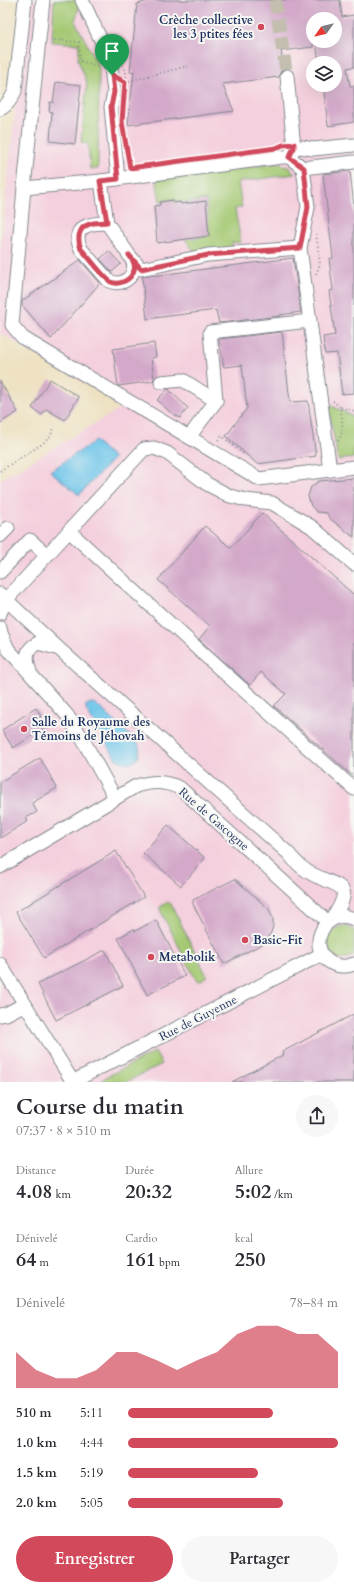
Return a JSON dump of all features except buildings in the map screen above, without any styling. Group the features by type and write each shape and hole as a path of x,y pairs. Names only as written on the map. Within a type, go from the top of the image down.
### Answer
{"street":[{"path":"0,110 9,103 15,91 24,0"},
{"path":"43,0 12,325 24,338 259,479 354,467"},
{"path":"82,0 110,59 114,92 111,107 118,179"},
{"path":"287,76 292,152 304,168 308,207 300,248 330,470"},
{"path":"24,188 118,179 292,152 302,147 313,149 354,144"},
{"path":"304,168 354,162"},
{"path":"100,181 107,222 134,264 135,269 124,281 114,283 109,281 81,249 78,243 78,237 84,227 89,224 107,222"},
{"path":"129,255 141,269 208,255 300,248"},
{"path":"189,437 216,401 210,332 310,321"},
{"path":"161,382 183,380 216,401"},
{"path":"0,613 3,597 47,555 144,449 154,448 167,452 207,484 230,496 246,500 272,503 312,527 354,564"},
{"path":"69,531 354,789"},
{"path":"0,572 30,540 47,555"},
{"path":"3,597 288,853 294,861 314,875 338,884 343,888 345,900 320,934 319,947 322,954 330,963 343,967 353,965"},
{"path":"0,628 0,634 8,649 67,715 82,738 115,798"},
{"path":"31,674 26,660 28,652 32,646 38,643 58,648"},
{"name":"Rue de Gascogne","path":"0,867 136,786 153,782 167,783 180,788 330,920"},
{"path":"330,920 341,916 354,919"},
{"name":"Rue de Guyenne","path":"73,1082 322,954"},
{"path":"0,964 73,1082"},
{"path":"0,1015 6,1014 25,1004"}],"path":[{"path":"48,40 79,42 80,61 92,64 125,82 188,66"},
{"path":"123,64 126,71 125,82"},
{"path":"336,443 341,436 343,421 340,407 354,411"},
{"path":"0,471 42,444 51,436 53,428"},
{"path":"213,441 222,436 250,459"}],"shaded area":[{"path":"27,0 354,0 354,554 352,553 354,555 354,1082 0,1082 0,480 124,406 0,333 0,248"}],"green space":[{"path":"54,0 77,0 80,5 75,21 99,67 98,169 90,169 88,144 81,142 87,83 78,60 79,44 52,42"},
{"path":"278,163 290,168 295,174 238,182 242,207 235,209 241,242 232,243 232,251 198,256 185,239 209,236 206,200 182,203 174,202 173,199 160,201 156,180"},
{"path":"328,404 354,417 354,458 338,460"},
{"path":"168,902 171,904 207,976 200,981 196,980 160,910 160,907"},
{"path":"341,926 346,926 354,930 354,955 346,958 338,958 332,955 328,950 328,936 333,930"},
{"path":"155,1052 162,1064 126,1082 100,1082 106,1077"}],"water":[{"path":"95,441 114,458 79,495 50,471"},
{"path":"91,703 96,704 138,743 139,754 134,761 131,763 126,763 116,759 86,710 86,705"}],"tunnel":[{"path":"275,0 287,76"}],"place":[{"name":"Crèche collective les 3 ptites fées","path":"261,27"},
{"name":"Salle du Royaume des Témoins de Jéhovah","path":"24,729"},
{"name":"Basic-Fit","path":"245,940"},
{"name":"Metabolik","path":"151,957"}],"route":[{"path":"112,75 125,82 122,122 130,168 276,148 283,145 294,144 294,148 289,157 304,168 308,207 300,248 208,255 141,269 129,255 133,260 135,269 129,278 119,283 109,281 81,249 78,243 78,237 84,227 89,224 107,222 100,181 118,179 111,107 114,92 112,75"}]}
